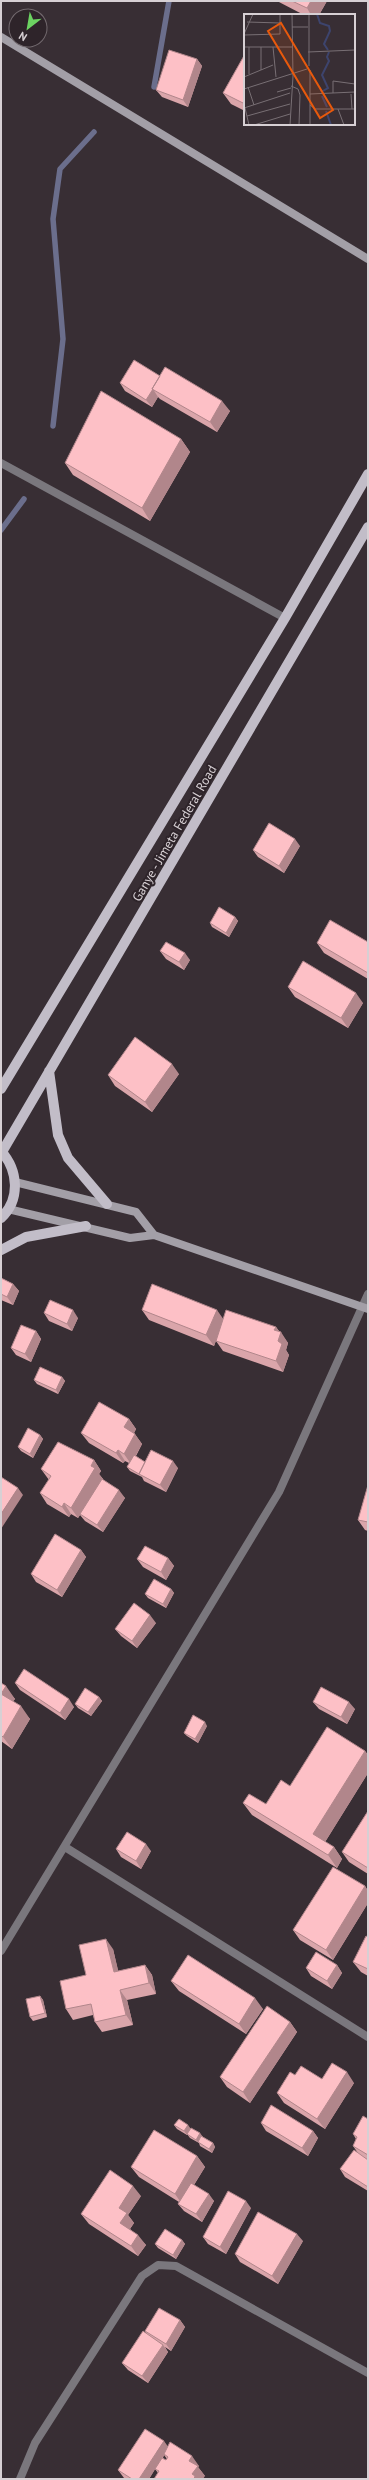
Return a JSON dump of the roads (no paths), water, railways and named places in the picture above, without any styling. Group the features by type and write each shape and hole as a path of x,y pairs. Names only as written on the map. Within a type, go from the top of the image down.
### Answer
{"main road":[{"path":"1,37 366,259"},
{"name":"Ganye - Jimeta Federal Road","path":"1,1089 285,618 368,474"},
{"name":"Ganye - Jimeta Federal Road","path":"1,1151 368,527"},
{"path":"49,1071 58,1135 68,1158 106,1204"},
{"path":"1,1151 13,1171 15,1182 15,1193 8,1209 1,1218"},
{"path":"15,1182 136,1212 154,1235"},
{"path":"8,1209 86,1226 130,1238 154,1235 365,1308"},
{"path":"1,1250 26,1237 86,1226"}],"street":[{"path":"1,463 285,618"},
{"path":"1,1951 279,1492 365,1308 368,1294"},
{"path":"64,1847 368,2037"},
{"path":"20,2479 35,2443 127,2299 142,2276 158,2265 176,2266 368,2373"}],"waterway":[{"path":"154,87 169,1"},
{"path":"53,426 63,339 53,219 60,169 94,132"},
{"path":"1,530 24,499"}]}
